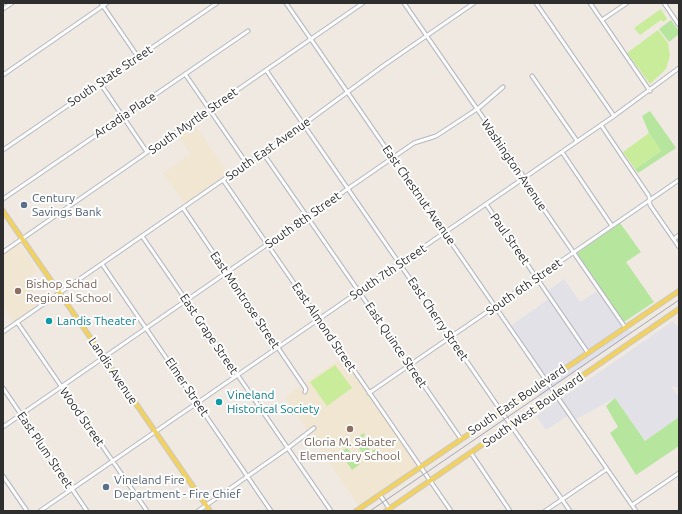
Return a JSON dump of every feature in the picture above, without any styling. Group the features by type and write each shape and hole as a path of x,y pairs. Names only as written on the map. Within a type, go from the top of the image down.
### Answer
{"main road":[{"name":"Landis Avenue","path":"3,211 210,511"},
{"name":"South East Boulevard","path":"356,511 679,291"},
{"name":"South West Boulevard","path":"389,510 679,309"}],"street":[{"path":"3,9 12,3"},
{"path":"3,75 102,4 108,3"},
{"name":"South State Street","path":"3,150 217,3"},
{"name":"East Chestnut Avenue","path":"286,3 636,511"},
{"name":"South Myrtle Street","path":"3,252 363,3"},
{"name":"Washington Avenue","path":"404,3 625,327"},
{"name":"South East Avenue","path":"3,332 247,164 474,3"},
{"path":"536,3 614,116"},
{"path":"590,3 650,90"},
{"path":"602,20 627,3"},
{"path":"664,3 679,25"},
{"path":"102,4 138,57"},
{"name":"Arcadia Place","path":"3,199 248,31"},
{"name":"South 7th Street","path":"40,511 600,126 679,68"},
{"name":"East Cherry Street","path":"266,70 570,511"},
{"path":"186,74 247,164"},
{"path":"532,76 577,141"},
{"path":"100,83 147,152"},
{"name":"South 8th Street","path":"3,427 414,143 440,134 477,109 503,87"},
{"path":"600,126 649,196 650,205 679,247"},
{"name":"East Quince Street","path":"263,152 461,439"},
{"path":"562,152 612,226"},
{"name":"East Almond Street","path":"223,180 451,511"},
{"name":"South 6th Street","path":"369,393 679,180"},
{"name":"Paul Street","path":"486,204 588,352"},
{"name":"East Montrose Street","path":"183,208 306,389 305,392"},
{"name":"East Grape Street","path":"142,236 331,511"},
{"path":"674,239 679,236"},
{"name":"Elmer Street","path":"102,264 272,511"},
{"name":"Wood Street","path":"17,322 147,511"},
{"name":"East Plum Street","path":"3,388 87,511"},
{"path":"198,511 314,428"},
{"path":"471,453 510,511"},
{"path":"545,511 607,469"},
{"path":"632,505 679,473"},
{"path":"3,476 27,511"},
{"path":"380,495 389,510"}],"shaded area":[{"path":"194,124 229,174 185,204 163,173 191,154 178,135"},
{"name":"Bishop Schad Regional School","path":"19,243 38,271 26,280 41,302 13,322 3,307 3,255"},
{"path":"564,279 580,302 599,290 624,326 633,332 538,398 544,378 509,327 550,298 546,292"},
{"path":"673,321 679,329 679,388 671,386 679,397 679,417 645,441 615,398 573,421 569,415 546,430 536,416"},
{"name":"Gloria M. Sabater Elementary School","path":"344,356 420,467 360,508 285,397"}],"green space":[{"path":"661,9 667,19 663,22 661,20 640,35 634,28"},
{"path":"671,20 679,31 679,34 669,42 659,29"},
{"path":"658,30 668,43 670,55 666,69 650,84 627,53"},
{"path":"650,111 676,148 638,173 635,169 661,151 649,133 642,116"},
{"path":"649,133 661,151 635,169 623,152"},
{"path":"620,223 641,252 626,262 654,302 624,322 576,254"},
{"path":"335,365 352,388 327,406 310,382"},
{"path":"615,398 645,441 679,417 679,446 636,475 610,433 618,427 606,406"},
{"path":"364,433 365,435 362,438 371,452 375,449 377,456 369,462 353,440"},
{"path":"347,448 360,464 352,470 340,452"}],"railway":[{"path":"370,511 679,300"}],"place":[{"name":"Century Savings Bank","path":"24,205"},
{"name":"Bishop Schad Regional School","path":"18,291"},
{"name":"Landis Theater","path":"49,321"},
{"name":"Vineland Historical Society","path":"219,402"},
{"name":"Gloria M. Sabater Elementary School","path":"350,429"},
{"name":"Vineland Fire Department - Fire Chief","path":"106,487"}]}
